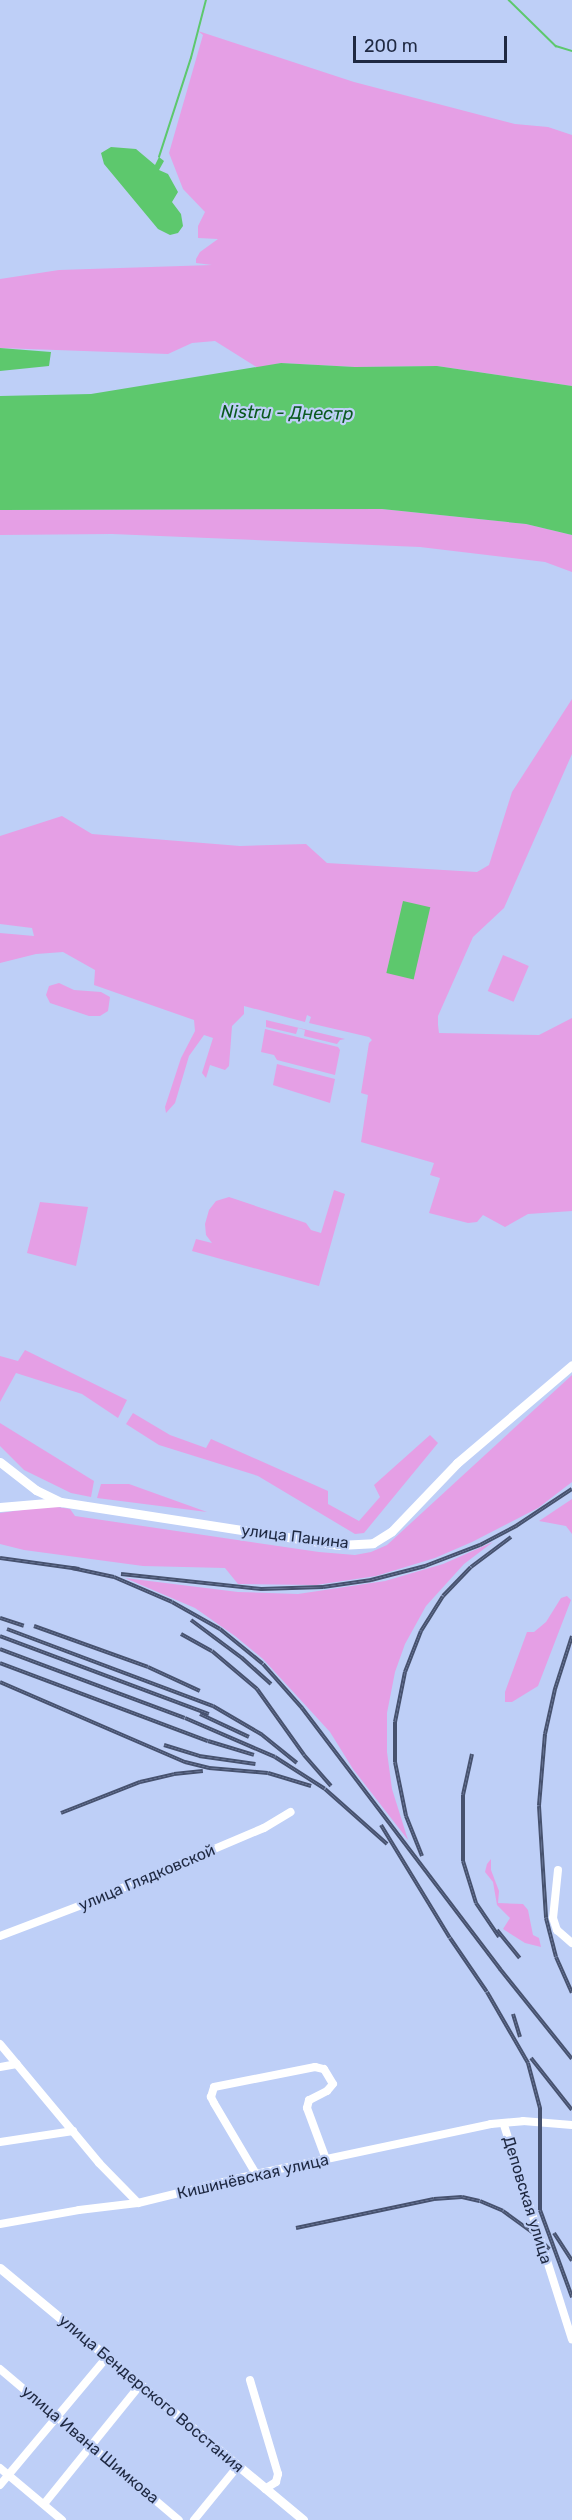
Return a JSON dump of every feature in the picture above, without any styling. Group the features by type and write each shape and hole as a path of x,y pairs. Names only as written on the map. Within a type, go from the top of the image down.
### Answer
{"main road":[{"name":"улица Панина","path":"0,1462 36,1490 61,1502 339,1545 373,1543 392,1531 466,1456 572,1365"},
{"path":"0,1508 61,1502"},
{"name":"улица Бендерского Восстания","path":"1,2270 298,2518"}],"street":[{"name":"улица Глядковской","path":"0,1936 129,1886 264,1828 291,1812"},
{"path":"558,1870 553,1918 557,1930 572,1943"},
{"path":"0,2044 73,2131 138,2203"},
{"path":"0,2067 16,2064"},
{"path":"256,2174 211,2097 214,2087 315,2067 328,2072 333,2084 327,2091 309,2100 307,2108 326,2159"},
{"name":"Деповская улица","path":"572,2125 523,2121 504,2125 572,2340"},
{"name":"Кишинёвская улица","path":"0,2224 79,2210 138,2203 326,2159 491,2124 504,2125"},
{"path":"0,2142 73,2131"},
{"path":"0,2485 107,2357"},
{"name":"улица Ивана Шимкова","path":"0,2369 179,2520"},
{"path":"250,2380 278,2474 276,2482 265,2489"},
{"path":"44,2504 140,2385"},
{"path":"194,2520 238,2466"},
{"path":"0,2468 62,2520"}],"shaded area":[{"path":"198,31 354,82 515,124 548,127 572,135 572,386 437,366 355,367 281,363 258,368 215,341 192,343 168,354 0,348 0,279 59,270 212,265 196,263 196,259 200,252 218,239 198,238 198,226 205,212 183,189 169,153 203,35"},
{"path":"382,509 526,524 572,535 572,572 545,562 420,547 112,534 0,535 0,510"},
{"path":"572,699 572,754 504,908 473,937 438,1016 438,1025 439,1033 539,1035 572,1018 572,1211 528,1214 505,1227 483,1215 477,1222 468,1223 429,1213 440,1178 430,1175 434,1163 361,1142 368,1095 361,1093 369,1043 372,1040 369,1037 309,1023 311,1017 307,1015 305,1022 244,1006 244,1014 232,1026 229,1066 225,1070 210,1065 206,1078 202,1073 213,1038 204,1035 189,1056 175,1103 166,1113 165,1107 181,1058 195,1031 194,1020 94,985 95,970 63,952 36,954 0,963 0,933 34,936 32,928 0,924 0,836 62,816 92,834 240,846 306,844 327,863 477,872 489,865 512,792"},
{"path":"503,955 529,966 514,1002 488,991"},
{"path":"59,983 74,990 101,992 110,997 108,1011 100,1016 89,1016 50,1003 46,995 49,986"},
{"path":"266,1020 345,1039 340,1040 337,1044 304,1036 305,1030 298,1028 296,1034 266,1027"},
{"path":"265,1029 338,1047 340,1050 335,1075 277,1060 274,1055 261,1052"},
{"path":"277,1064 335,1079 330,1103 273,1085"},
{"path":"334,1190 345,1194 319,1286 192,1251 196,1239 212,1243 206,1235 205,1224 209,1210 216,1201 229,1197 306,1223 311,1230 321,1233"},
{"path":"40,1202 88,1207 76,1266 27,1253"},
{"path":"25,1350 127,1400 118,1418 82,1394 16,1373 0,1402 0,1356 18,1361"},
{"path":"572,1375 572,1482 538,1508 472,1542 435,1558 376,1576 316,1585 238,1584 225,1568 143,1566 24,1550 0,1544 0,1513 51,1506 70,1509 75,1516 319,1552 355,1555 371,1552 387,1545"},
{"path":"133,1413 170,1435 206,1448 211,1439 328,1491 328,1504 359,1521 380,1497 374,1485 430,1435 438,1443 364,1533 355,1534 258,1476 159,1445 126,1424"},
{"path":"0,1423 94,1481 91,1497 71,1493 24,1470 0,1446"},
{"path":"101,1484 129,1484 207,1512 97,1498"},
{"path":"572,1499 572,1534 566,1526 539,1521"},
{"path":"493,1542 464,1564 426,1606 405,1644 395,1672 387,1713 387,1752 392,1789 408,1840 353,1769 330,1732 263,1659 195,1608 125,1578 238,1592 298,1594 385,1581 443,1564"},
{"path":"567,1596 571,1600 538,1686 512,1702 505,1702 505,1692 527,1632 534,1632 546,1622 561,1598"},
{"path":"491,1859 491,1870 499,1891 498,1903 523,1904 528,1910 533,1935 539,1938 541,1947 525,1943 503,1929 510,1918 497,1905 493,1882 485,1872"}],"water":[{"path":"111,147 136,149 155,165 159,157 164,161 159,170 168,174 178,192 172,202 181,214 183,226 178,233 170,235 158,229 104,164 101,153"},
{"path":"0,348 51,352 49,366 0,371"},
{"name":"Nistru - Днестр","path":"281,363 355,367 437,366 572,386 572,535 526,524 382,509 0,510 0,396 91,394"},
{"path":"403,901 430,907 414,979 386,973"}],"waterway":[{"path":"159,157 191,58 206,0"},
{"path":"509,0 556,46 572,51"}],"railway":[{"path":"121,1574 261,1589 323,1587 371,1580 425,1566 480,1545 516,1526 572,1489"},
{"path":"422,1856 406,1816 395,1762 395,1722 405,1672 421,1631 443,1596 471,1567 511,1537"},
{"path":"0,1558 79,1569"},
{"path":"72,1568 114,1577 172,1602 220,1629 263,1664 302,1708 500,1969 572,2059"},
{"path":"0,1618 24,1626"},
{"path":"191,1620 242,1658 271,1684"},
{"path":"34,1626 148,1667 200,1691"},
{"path":"7,1629 213,1706 261,1734 297,1763"},
{"path":"181,1634 212,1651 257,1689 304,1755 331,1786"},
{"path":"0,1636 209,1714"},
{"path":"572,1636 555,1689 545,1734 539,1806 546,1918 556,1957 572,1993"},
{"path":"0,1649 185,1718 275,1757 325,1789 387,1844"},
{"path":"0,1663 208,1741 254,1755"},
{"path":"0,1682 185,1762 209,1768 268,1773 311,1786"},
{"path":"200,1714 249,1737"},
{"path":"164,1745 199,1756 255,1764"},
{"path":"472,1754 463,1795 463,1861 476,1903 499,1937"},
{"path":"61,1813 140,1782 174,1774 203,1771"},
{"path":"381,1825 450,1938 487,1992 528,2063 540,2108 540,2210 572,2297"},
{"path":"497,1930 520,1958"},
{"path":"513,2014 520,2037"},
{"path":"531,2058 572,2110"},
{"path":"296,2228 434,2199 462,2197 480,2201 503,2211 533,2233 549,2249"},
{"path":"554,2233 572,2261"}]}
